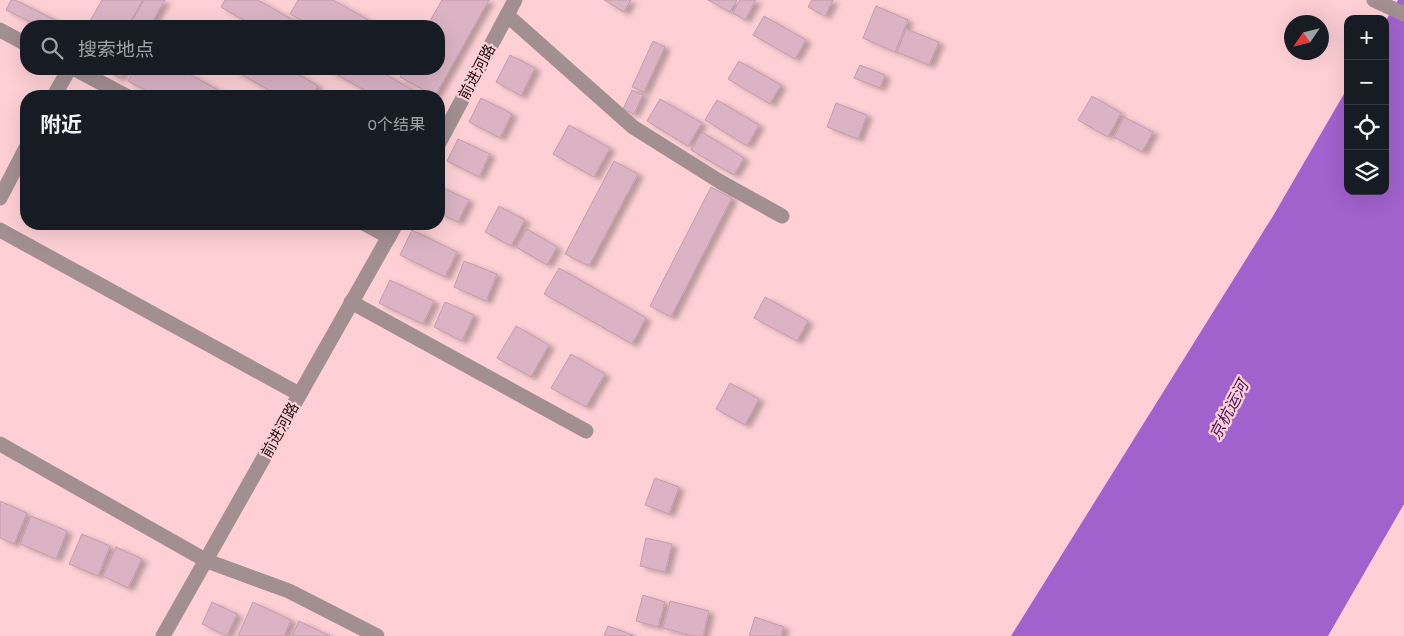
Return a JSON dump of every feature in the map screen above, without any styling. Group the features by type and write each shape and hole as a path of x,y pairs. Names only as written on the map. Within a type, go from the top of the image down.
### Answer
{"street":[{"name":"前进河路","path":"445,132 514,0"},
{"path":"1374,0 1404,14"},
{"path":"506,15 633,127 782,216"},
{"path":"0,30 20,41"},
{"path":"57,90 66,75"},
{"path":"86,75 115,90"},
{"path":"0,198 20,160"},
{"path":"0,230 300,394"},
{"name":"前进河路","path":"164,636 393,230"},
{"path":"351,302 586,431"},
{"path":"0,444 207,561 289,591 377,636"}],"water":[{"name":"京杭运河","path":"1398,0 1404,0 1404,504 1328,636 1011,636 1273,216 1344,94 1344,195 1389,195 1389,15"}],"building":[{"path":"11,0 15,0 55,20 27,20 6,10"},
{"path":"102,0 143,0 131,20 90,20"},
{"path":"144,0 165,0 153,20 132,20"},
{"path":"225,0 258,0 293,20 244,20 221,7"},
{"path":"298,0 333,0 368,20 301,20 290,14"},
{"path":"442,0 489,0 438,90 424,90 400,77 401,75 445,75 445,20 430,20"},
{"path":"604,0 631,0 624,12"},
{"path":"708,0 737,0 730,12"},
{"path":"740,0 756,0 745,20 733,13"},
{"path":"812,0 833,0 825,16 808,7"},
{"path":"876,6 908,20 895,52 863,38"},
{"path":"764,16 806,40 795,59 753,35"},
{"path":"906,29 939,42 929,65 897,52"},
{"path":"653,41 665,47 644,92 632,87"},
{"path":"510,55 535,68 521,96 496,82"},
{"path":"739,61 781,85 770,104 728,79"},
{"path":"860,65 885,75 880,88 854,78"},
{"path":"132,75 191,75 218,90 145,90 128,81"},
{"path":"242,75 299,75 318,86 316,90 269,90"},
{"path":"338,75 386,75 413,90 364,90"},
{"path":"632,90 643,95 634,114 623,109"},
{"path":"1092,96 1121,113 1108,137 1078,120"},
{"path":"481,98 512,114 500,138 469,122"},
{"path":"660,99 702,123 688,146 647,121"},
{"path":"717,100 759,125 747,146 705,120"},
{"path":"836,103 867,115 858,139 827,127"},
{"path":"1124,117 1153,132 1142,152 1114,137"},
{"path":"569,125 610,148 594,177 553,154"},
{"path":"702,132 744,158 734,175 691,150"},
{"path":"458,139 490,154 479,177 447,161"},
{"path":"614,161 638,174 589,266 565,254"},
{"path":"711,187 732,198 671,317 650,306"},
{"path":"445,189 469,200 458,222 445,216"},
{"path":"499,206 525,220 511,246 485,232"},
{"path":"527,229 557,247 547,265 516,247"},
{"path":"412,230 457,252 445,277 400,255"},
{"path":"464,261 497,274 486,301 454,287"},
{"path":"559,268 646,318 632,344 544,294"},
{"path":"390,280 434,301 423,324 379,303"},
{"path":"765,297 808,321 797,341 754,318"},
{"path":"445,302 474,315 462,341 434,327"},
{"path":"516,326 549,345 531,377 497,358"},
{"path":"571,354 605,374 586,407 551,388"},
{"path":"730,383 759,399 745,425 716,409"},
{"path":"655,478 679,487 669,514 645,505"},
{"path":"0,501 27,513 14,544 0,538"},
{"path":"31,516 67,531 56,559 20,544"},
{"path":"82,534 110,546 98,576 69,564"},
{"path":"646,538 672,544 665,572 640,566"},
{"path":"116,547 142,559 128,588 103,576"},
{"path":"643,595 665,602 658,627 636,621"},
{"path":"670,601 709,611 703,636 693,636 663,628"},
{"path":"212,602 237,614 227,636 202,624"},
{"path":"253,602 291,620 284,636 238,636"},
{"path":"755,617 784,627 781,636 749,636"},
{"path":"299,621 330,636 292,636"},
{"path":"608,626 633,635 633,636 604,636"}]}
